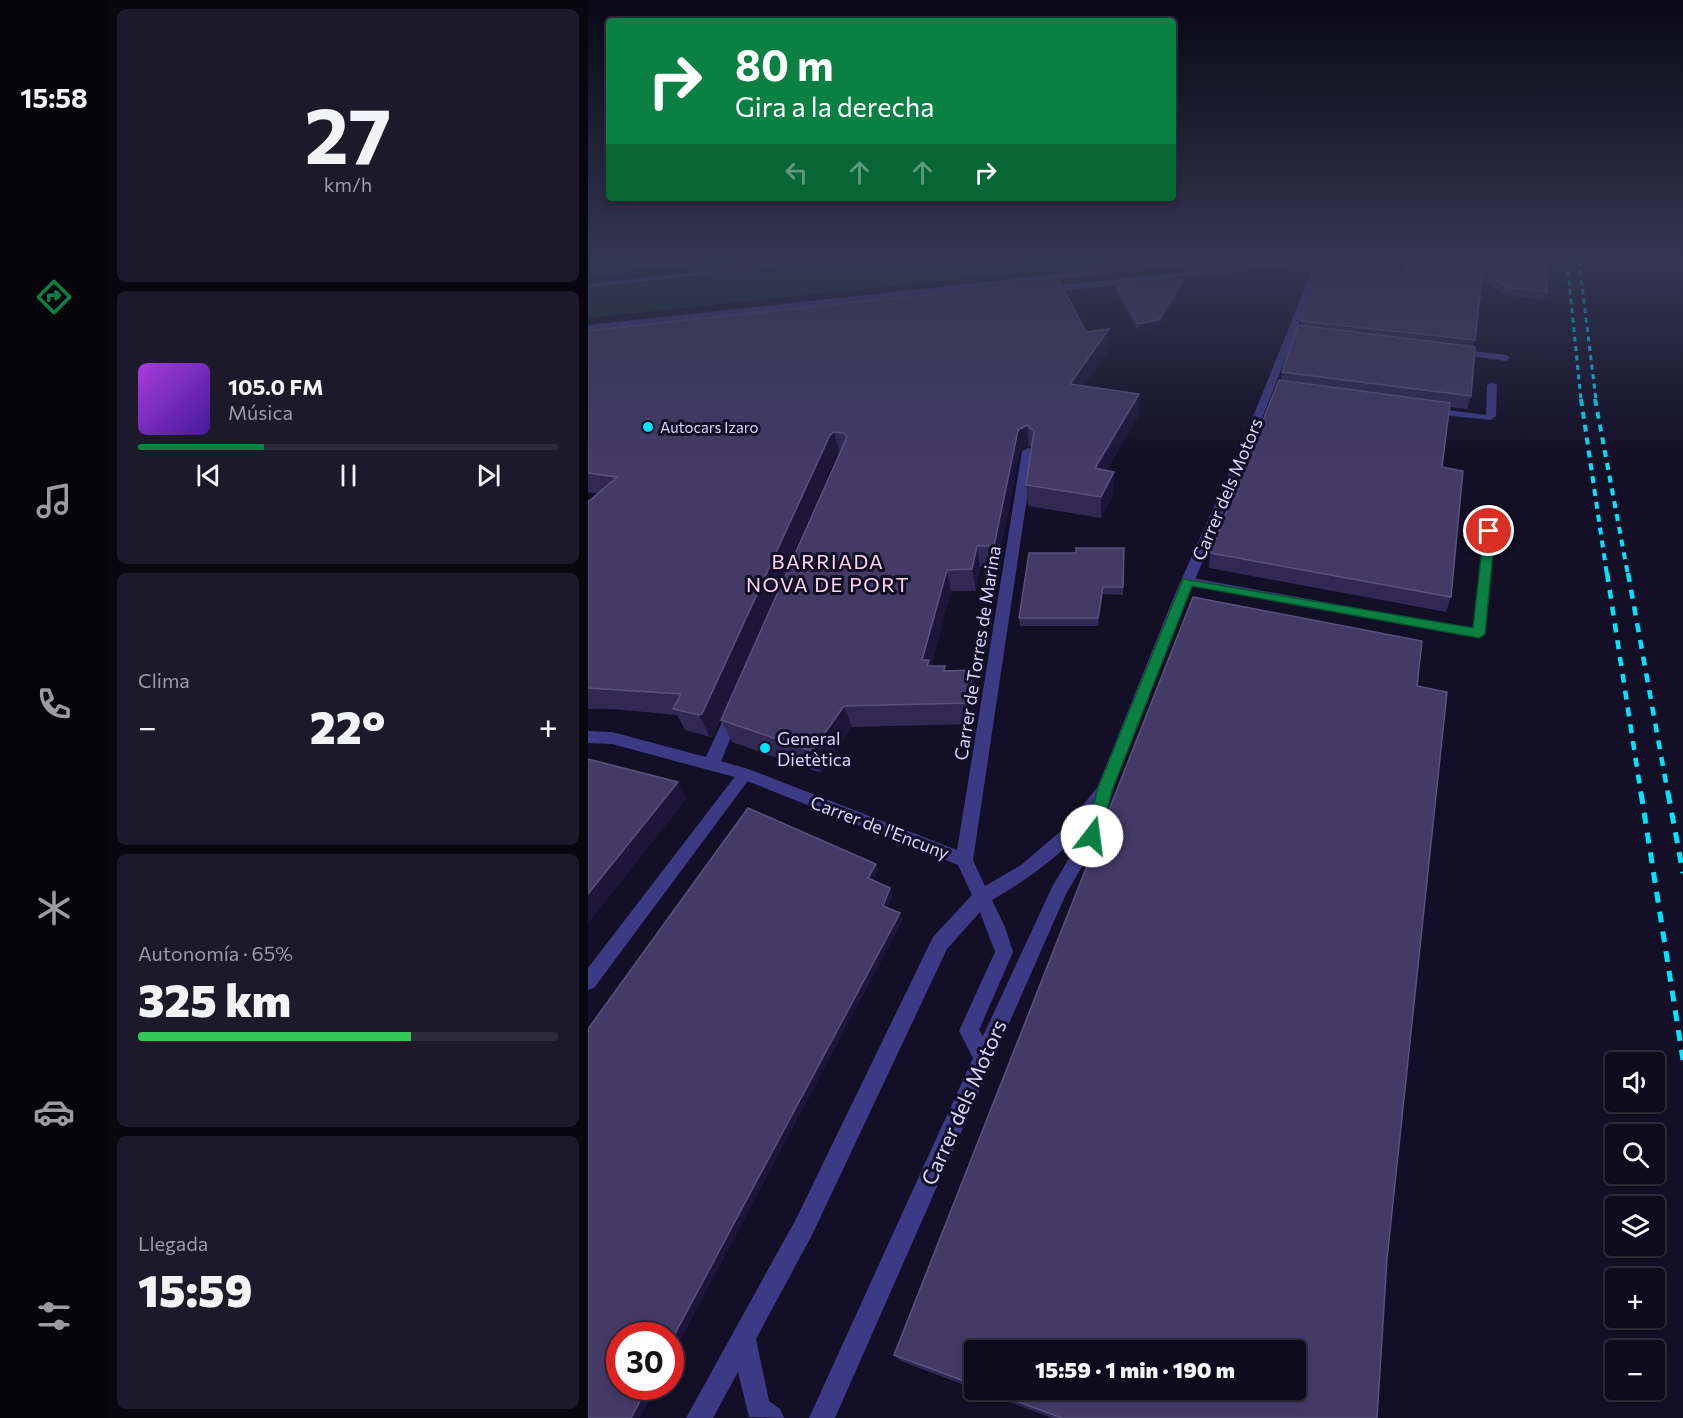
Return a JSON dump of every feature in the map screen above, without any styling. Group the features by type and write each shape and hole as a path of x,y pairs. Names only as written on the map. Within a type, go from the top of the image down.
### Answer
{"street":[{"path":"656,331 688,327"},
{"name":"Carrer dels Motors","path":"822,1418 1059,890 1092,836 1105,788 1187,582 1275,389 1296,327"},
{"path":"588,338 633,333"},
{"name":"Carrer de Torres de Marina","path":"964,860 1028,451"},
{"path":"711,765 737,705"},
{"name":"Carrer de l'Encuny","path":"588,737 612,738 745,774 964,860 996,927 1004,952 969,1031 984,1057"},
{"name":"Carrer dels Motors","path":"699,1418 804,1227 940,943 982,897 1027,870 1068,835 1105,788"},
{"path":"743,1338 758,1408 771,1418"}],"lane":[{"path":"1448,351 1506,358"},
{"path":"1425,410 1488,418 1491,416 1492,385"},
{"path":"1187,582 1479,634 1492,510"},
{"path":"588,982 745,774"}],"building":[{"path":"623,327 1083,327 1086,332 1109,329 1070,384 1139,394 1095,468 1114,472 1101,497 1026,485 1034,431 1027,425 1018,430 994,546 977,546 972,569 947,570 922,660 929,660 927,666 945,666 944,671 973,670 967,703 844,706 812,751 721,720 847,437 844,433 834,432 830,435 702,714 673,709 681,694 588,688 588,502 617,477 588,473 588,331"},
{"path":"1297,327 1315,327 1475,347 1471,396 1282,372"},
{"path":"1358,327 1476,327 1475,340"},
{"path":"1279,380 1450,403 1442,467 1463,471 1451,597 1210,553"},
{"path":"1076,548 1124,548 1123,587 1103,587 1098,618 1019,618 1029,553 1076,553"},
{"path":"1193,597 1422,641 1417,686 1447,692 1387,1259 1377,1418 1062,1418 1014,1400 1306,1400 1306,1340 964,1340 964,1381 894,1355"},
{"path":"588,759 678,782 588,894"},
{"path":"748,808 876,864 868,878 890,888 883,906 900,913 681,1322 606,1322 606,1400 641,1400 631,1418 588,1418 588,1029"}],"railway":[{"path":"1574,327 1581,400"},
{"path":"1587,327 1596,400"},
{"path":"1581,399 1607,575"},
{"path":"1595,399 1628,575"},
{"path":"1607,573 1641,794"},
{"path":"1628,573 1668,794"},
{"path":"1641,793 1683,1060"},
{"path":"1668,793 1683,873"}],"place":[{"name":"Autocars Izaro","path":"648,427"},
{"name":"General Dietètica","path":"765,748"}],"district":[{"name":"BARRIADA NOVA DE PORT","path":"828,572"}],"route":[{"path":"1092,836 1105,788 1187,582 1479,634 1489,531"}]}
